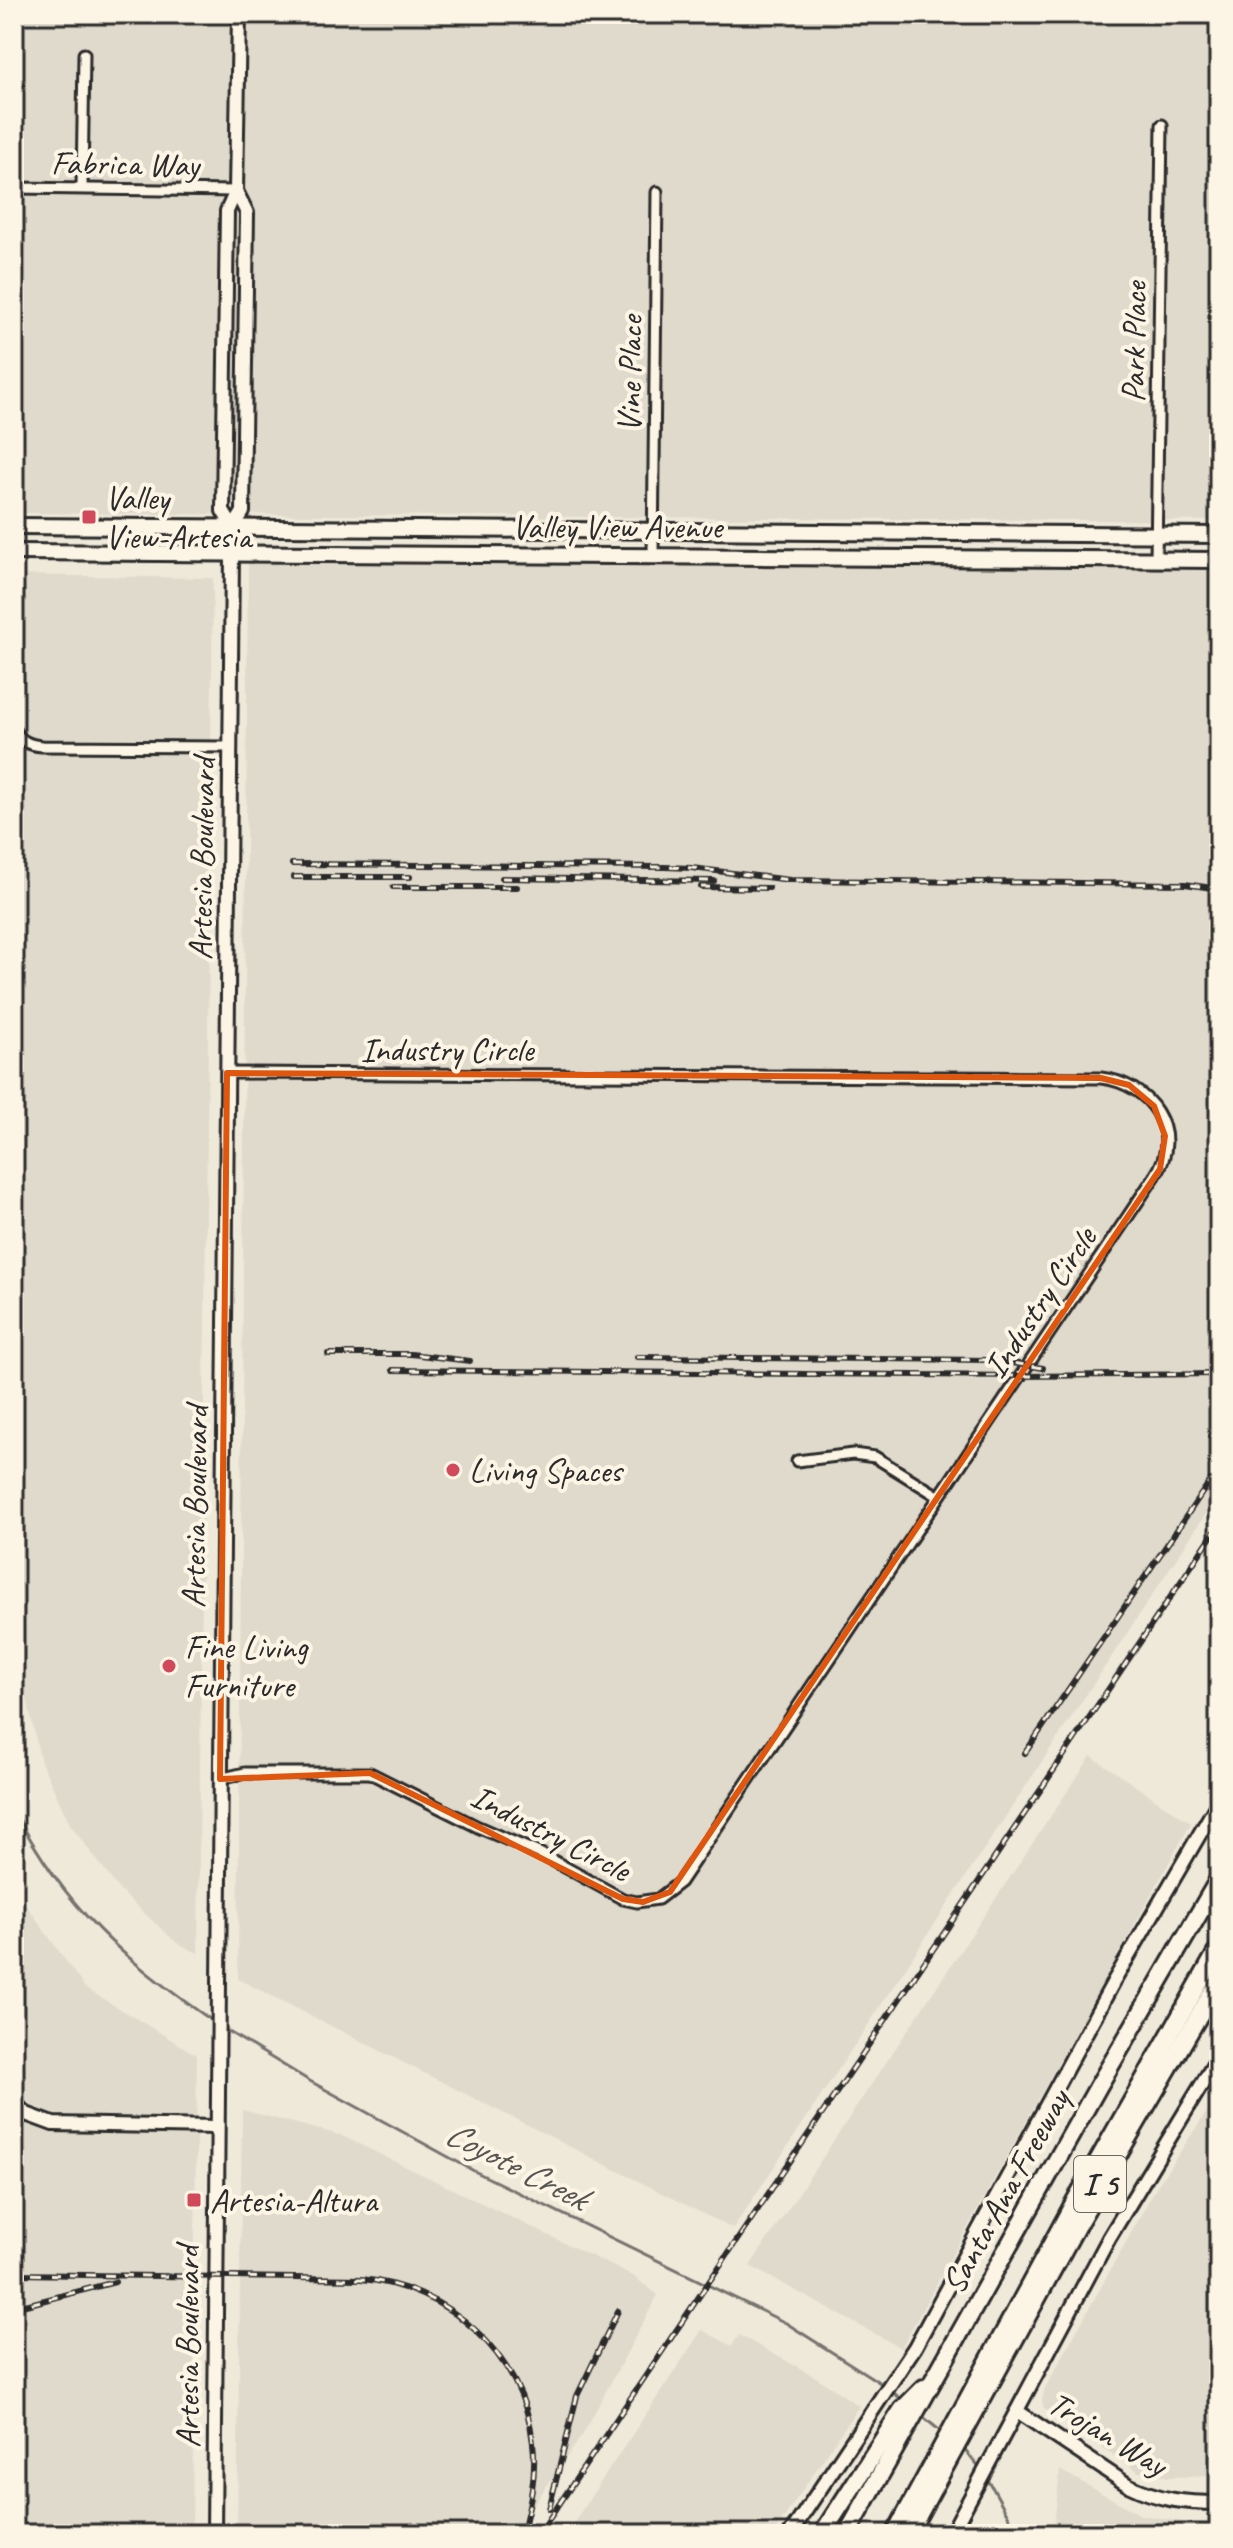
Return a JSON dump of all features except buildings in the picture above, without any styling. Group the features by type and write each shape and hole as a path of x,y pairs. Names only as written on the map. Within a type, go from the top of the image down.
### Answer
{"highway":[{"name":"Santa Ana Freeway","path":"892,2441 902,2410 935,2378 1219,1879"},
{"path":"982,2388 1125,2111 1219,1948"},
{"name":"I 5","path":"908,2534 936,2472 982,2388 1219,1981"},
{"path":"822,2534 892,2441"},
{"path":"847,2534 892,2441"},
{"path":"895,2534 936,2472"}],"main road":[{"name":"Artesia Boulevard","path":"233,528 223,511 227,211 236,191 239,14"},
{"name":"Artesia Boulevard","path":"214,2534 232,554 233,528 243,512 247,213 236,191"},
{"name":"Valley View Avenue","path":"14,526 1219,535"},
{"path":"453,530 453,554"},
{"name":"Valley View Avenue","path":"14,552 1219,560"},
{"path":"790,2534 904,2364 1114,1981 1219,1801"},
{"path":"951,2534 1109,2238 1219,2056"},
{"path":"14,2103 26,2114 53,2124 216,2127"},
{"name":"Trojan Way","path":"1017,2411 1144,2493 1179,2502 1219,2503"}],"street":[{"path":"82,188 84,54"},
{"name":"Park Place","path":"1156,560 1162,125"},
{"name":"Fabrica Way","path":"14,188 236,191"},
{"name":"Vine Place","path":"653,556 657,192"},
{"path":"14,729 30,745 230,747"},
{"name":"Industry Circle","path":"220,1779 245,1773 370,1773 456,1813 478,1827 541,1854 623,1899 632,1902 658,1899 680,1882 1160,1169 1165,1145 1163,1127 1154,1106 1138,1090 1119,1081 1101,1078 227,1073"},
{"path":"797,1461 853,1454 875,1457 938,1496"}],"highlighted area":[{"path":"227,1073 1101,1078 1129,1085 1154,1106 1165,1136 1160,1169 670,1892 643,1902 623,1899 370,1773 220,1779"}],"shaded area":[{"path":"14,14 1219,14 1219,521 14,513"},
{"path":"248,563 1219,567 1219,1494 733,2229 238,1979"},
{"path":"14,575 213,578 198,1953 177,1943 120,1891 70,1824 41,1762 14,1641"},
{"path":"1091,1756 1191,1823 901,2348 750,2266"},
{"path":"14,1888 85,1988 197,2055 192,2534 14,2534"},
{"path":"1219,2094 1219,2476 1169,2477 1139,2472 1043,2407 1044,2390 1157,2186"},
{"path":"242,2110 340,2135 633,2276 658,2295 583,2434 513,2534 237,2534"},
{"path":"702,2330 732,2346 739,2335 816,2377 859,2406 773,2534 566,2534"},
{"path":"1060,2470 1141,2515 1191,2523 1219,2523 1219,2534 1053,2534"}],"waterway":[{"name":"Coyote Creek","path":"14,1810 55,1877 99,1930 151,1976 214,2022"},
{"name":"Coyote Creek","path":"224,2029 308,2080 474,2171 786,2323 885,2386"},
{"name":"Coyote Creek","path":"891,2391 904,2401"},
{"name":"Coyote Creek","path":"922,2416 944,2434"},
{"name":"Coyote Creek","path":"963,2448 981,2470"},
{"name":"Coyote Creek","path":"986,2476 1015,2534"}],"railway":[{"path":"292,864 664,867 790,880 1185,884 1219,889"},
{"path":"294,877 410,877"},
{"path":"502,878 714,881"},
{"path":"393,887 517,887"},
{"path":"701,887 769,888"},
{"path":"328,1354 411,1354 470,1361"},
{"path":"637,1357 994,1360 1043,1368"},
{"path":"393,1370 1021,1376 1219,1374"},
{"path":"1025,1753 1219,1468"},
{"path":"539,2534 1219,1525"},
{"path":"14,2274 361,2279 393,2284 423,2295 451,2311 476,2331 497,2354 514,2381 527,2411 534,2466 522,2534"},
{"path":"14,2308 115,2282"},
{"path":"549,2509 577,2396 618,2311"}],"place":[{"name":"Valley View-Artesia","path":"89,517"},
{"name":"Living Spaces","path":"453,1470"},
{"name":"Fine Living Furniture","path":"169,1666"},
{"name":"Artesia-Altura","path":"194,2200"}]}
